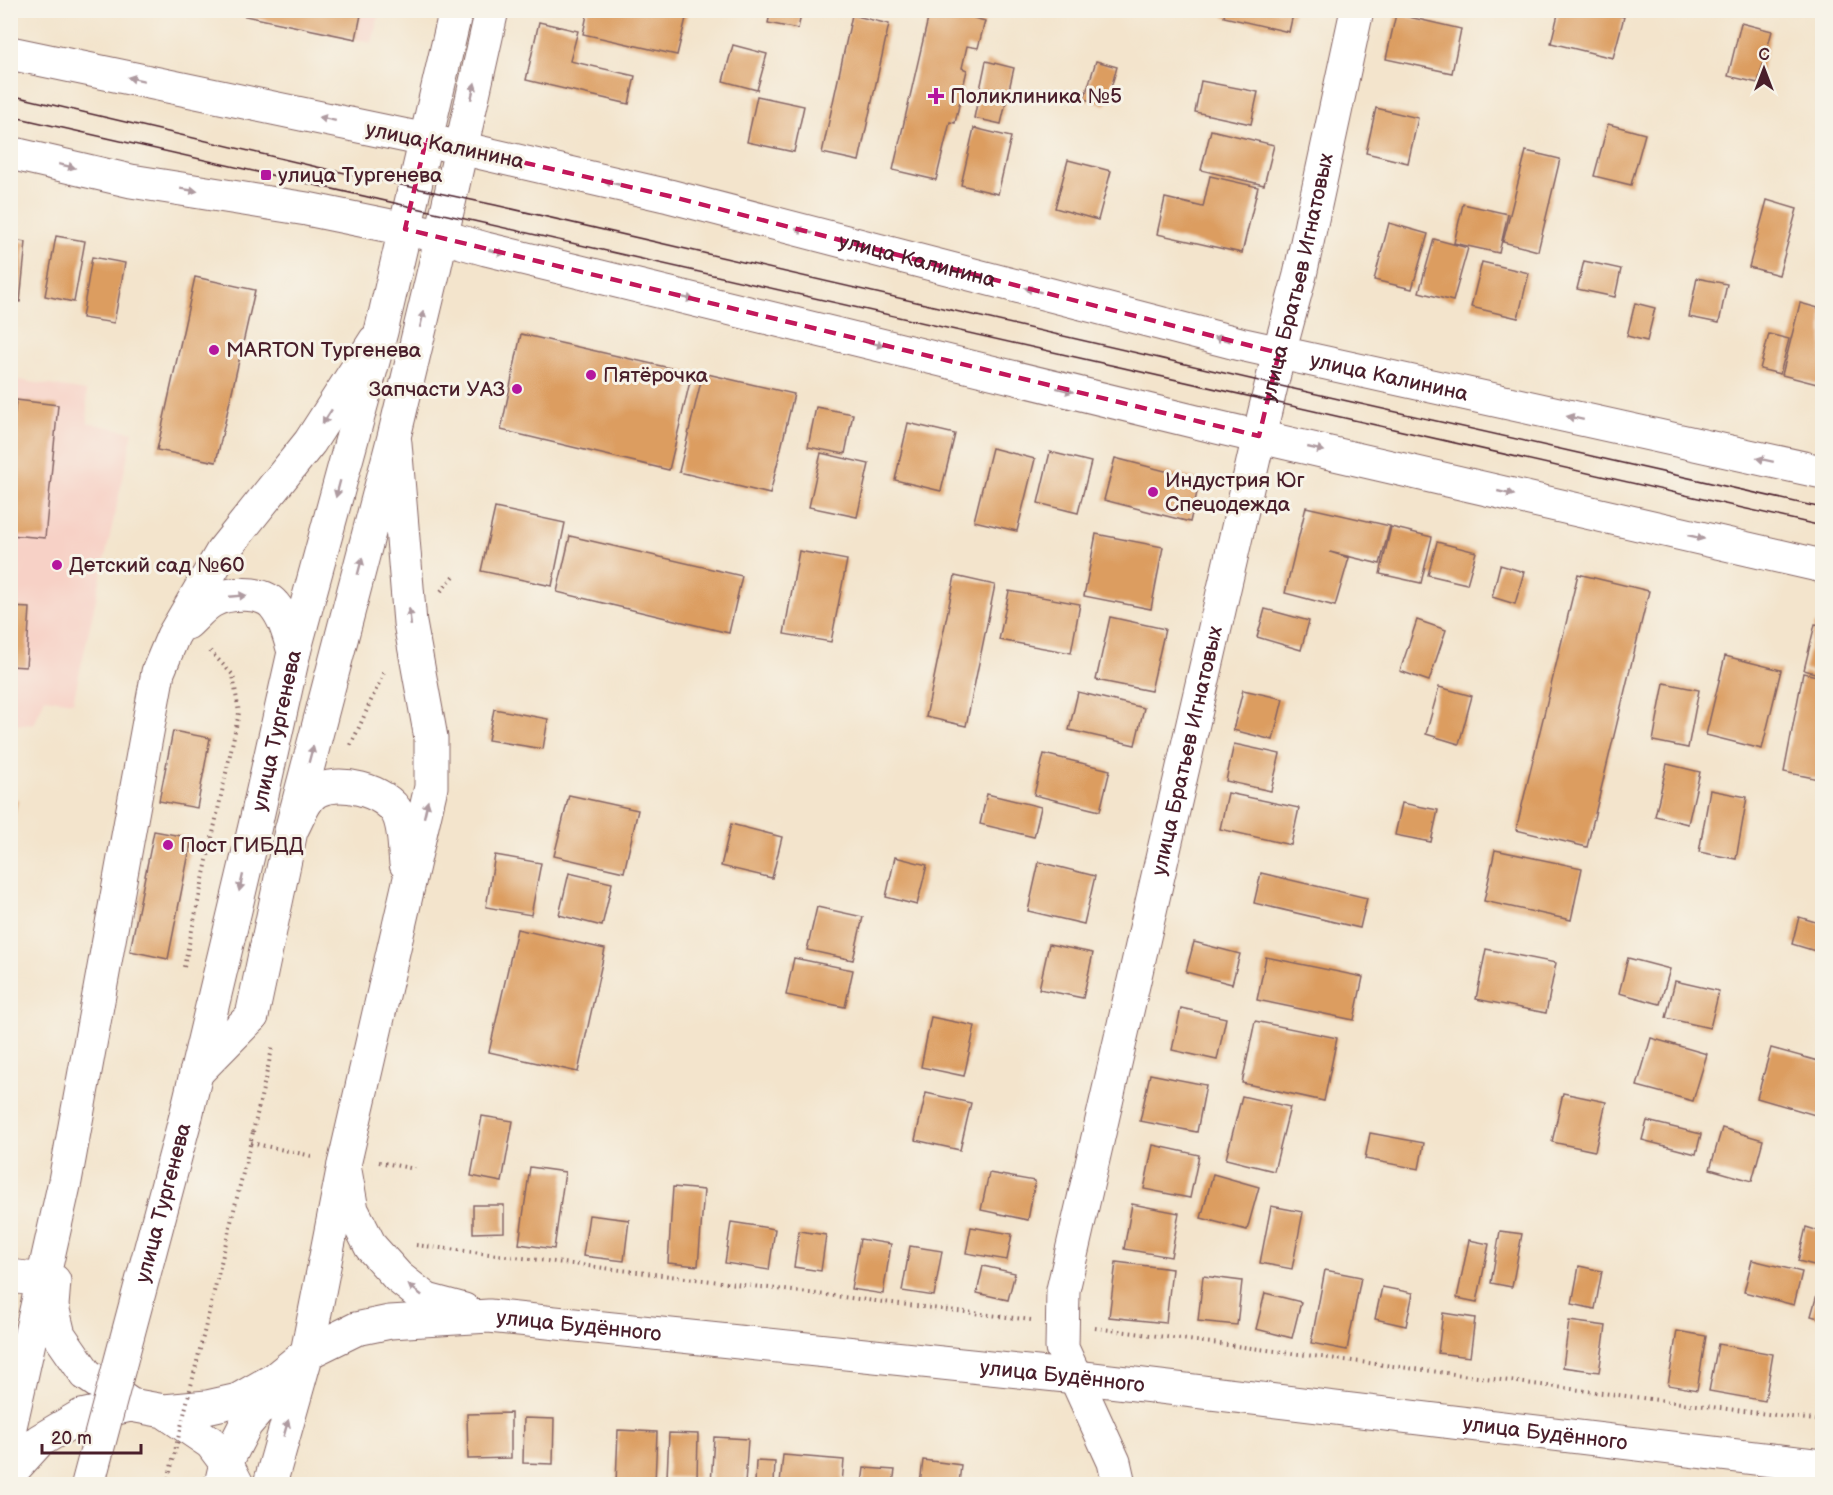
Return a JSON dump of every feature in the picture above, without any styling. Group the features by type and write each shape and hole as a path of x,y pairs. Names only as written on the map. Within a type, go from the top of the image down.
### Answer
{"main road":[{"name":"улица Тургенева","path":"88,1485 186,1116 294,652 381,332 456,10"},
{"name":"улица Тургенева","path":"196,1073 252,1016 291,831 394,437 492,10"},
{"name":"улица Братьев Игнатовых","path":"1119,1485 1114,1462 1062,1348 1064,1290 1259,436 1300,275 1357,10"},
{"name":"улица Калинина","path":"10,53 426,140 669,196 1279,353 1822,472"},
{"path":"10,153 131,181 306,209 440,236 509,255 1259,436 1822,566"},
{"path":"10,1427 64,1182 158,672 169,644 222,552 310,442 381,332"},
{"path":"270,1485 307,1353 328,1160 408,887 431,787 431,738 410,623 394,437"},
{"path":"169,644 211,601 234,595 255,595 273,603 286,624 294,652"},
{"path":"291,831 303,806 313,794 323,788 332,786 354,788 377,794 389,802 398,814 408,887"},
{"path":"328,1160 371,1247 398,1277 427,1300 489,1316"},
{"path":"64,1182 52,1306 59,1335 86,1374 131,1405 164,1412 207,1407 238,1400 276,1379 307,1353"},
{"path":"10,1276 43,1280"},
{"name":"улица Будённого","path":"307,1353 356,1329 390,1322 489,1316 1076,1377 1822,1466"},
{"path":"228,1477 246,1424 307,1353"},
{"path":"10,1473 39,1441 81,1416 131,1405"},
{"path":"164,1412 212,1443 228,1477"}],"path":[{"path":"410,623 455,575"},
{"path":"169,644 191,642 204,645 233,675 238,713 211,841"},
{"path":"332,786 386,668"},
{"path":"167,1485 254,1132"},
{"path":"251,1143 328,1160"},
{"path":"415,1244 1062,1323 1822,1421"}],"highlighted area":[{"path":"426,140 669,196 1279,353 1259,436 405,229"}],"shaded area":[{"path":"221,11 380,11 372,43"},
{"name":"Детский сад №60","path":"12,379 86,391 88,423 133,432 73,702 45,698 34,724 11,725"}],"building":[{"path":"231,10 362,10 356,39 231,13"},
{"path":"588,10 688,10 677,55 583,34"},
{"path":"771,10 802,10 798,29 768,23"},
{"path":"882,10 902,10 900,16"},
{"name":"Поликлиника №5","path":"930,10 976,10 974,18 985,21 978,48 967,46 962,68 967,70 955,123 950,122 936,180 893,170"},
{"path":"1225,10 1294,10 1289,32 1224,17"},
{"path":"1559,10 1598,10 1624,17 1613,58 1551,43"},
{"path":"1396,14 1461,29 1452,73 1386,59"},
{"path":"852,15 889,24 859,161 822,153"},
{"path":"539,22 578,31 570,61 635,76 629,104 526,80"},
{"path":"1741,23 1772,31 1758,83 1728,76"},
{"path":"733,45 767,54 757,90 723,81"},
{"path":"986,61 1014,68 1001,124 974,118"},
{"path":"1096,61 1117,67 1106,105 1084,99"},
{"path":"1201,81 1258,92 1251,124 1195,112"},
{"path":"757,96 804,106 794,152 747,142"},
{"path":"1376,108 1418,118 1408,163 1366,153"},
{"path":"1608,124 1645,134 1631,185 1594,176"},
{"path":"974,128 1011,137 998,194 961,185"},
{"path":"1211,130 1274,145 1264,185 1201,170"},
{"path":"1526,151 1560,159 1538,251 1503,242"},
{"path":"1068,160 1111,171 1098,220 1055,208"},
{"path":"1210,176 1258,187 1242,253 1157,234 1165,198 1203,207"},
{"path":"1767,200 1797,209 1779,275 1749,267"},
{"path":"1463,204 1508,214 1499,253 1454,243"},
{"path":"1389,223 1428,234 1412,289 1374,280"},
{"path":"56,236 85,241 74,302 45,296"},
{"path":"1434,239 1468,248 1453,301 1419,292"},
{"path":"10,240 26,242 20,302 10,301"},
{"path":"92,257 125,263 114,323 82,318"},
{"path":"1584,261 1621,269 1615,297 1577,289"},
{"path":"1482,262 1529,273 1518,318 1471,307"},
{"path":"195,277 255,290 216,462 157,450"},
{"path":"1697,278 1727,284 1719,323 1689,317"},
{"path":"1635,303 1655,308 1647,341 1627,336"},
{"path":"1800,303 1822,309 1821,385 1782,375"},
{"path":"521,334 692,373 669,470 501,430"},
{"path":"1769,334 1789,339 1780,374 1760,369"},
{"path":"703,373 794,394 770,494 679,472"},
{"path":"16,400 58,405 45,538 10,535 10,456"},
{"path":"816,407 853,414 845,454 808,447"},
{"path":"908,423 955,434 941,491 895,480"},
{"path":"992,448 1035,459 1017,531 974,521"},
{"path":"1050,452 1091,462 1078,513 1038,503"},
{"path":"821,453 869,464 857,517 809,507"},
{"path":"1115,458 1200,480 1190,522 1104,500"},
{"path":"1306,507 1390,526 1380,564 1330,552 1349,558 1335,606 1285,593"},
{"path":"495,508 565,523 552,586 481,571"},
{"path":"1391,527 1432,537 1421,583 1380,574"},
{"path":"1096,534 1163,547 1151,609 1084,596"},
{"path":"570,536 742,576 729,633 557,592"},
{"path":"1437,542 1476,552 1467,584 1428,575"},
{"path":"799,551 847,560 831,642 784,634"},
{"path":"1500,565 1524,572 1515,604 1492,597"},
{"path":"1578,574 1649,591 1587,847 1516,830"},
{"path":"955,576 995,585 966,726 926,717"},
{"path":"1009,591 1080,604 1071,653 999,640"},
{"path":"10,607 30,608 26,667 10,666"},
{"path":"1265,609 1309,621 1301,650 1257,637"},
{"path":"1110,617 1165,629 1151,691 1096,680"},
{"path":"1417,620 1446,630 1429,681 1400,671"},
{"path":"1815,624 1822,625 1822,675 1804,670"},
{"path":"1725,656 1781,670 1762,749 1706,735"},
{"path":"1803,673 1822,677 1822,763 1819,779 1784,772"},
{"path":"1664,683 1699,690 1688,748 1653,741"},
{"path":"1439,687 1472,696 1459,744 1426,734"},
{"path":"1243,690 1283,699 1273,740 1233,730"},
{"path":"1078,692 1144,708 1135,745 1069,730"},
{"path":"494,709 548,719 543,749 488,740"},
{"path":"173,731 210,738 197,808 159,801"},
{"path":"1234,744 1280,754 1271,791 1226,781"},
{"path":"1044,754 1110,770 1100,811 1034,795"},
{"path":"1667,764 1700,772 1688,824 1655,816"},
{"path":"1710,790 1747,797 1736,859 1699,852"},
{"path":"1228,793 1299,808 1291,845 1220,829"},
{"path":"987,794 1041,807 1034,837 980,824"},
{"path":"569,795 638,810 624,872 554,856"},
{"path":"10,799 18,800 11,830 10,830"},
{"path":"1402,803 1438,810 1431,842 1395,835"},
{"path":"731,824 782,837 772,878 721,866"},
{"path":"154,831 192,838 168,959 130,951"},
{"path":"1495,850 1582,868 1571,920 1484,901"},
{"path":"495,855 541,863 531,915 486,907"},
{"path":"895,857 927,865 917,905 886,897"},
{"path":"1039,862 1095,876 1084,924 1028,911"},
{"path":"569,873 612,883 602,926 559,915"},
{"path":"1261,873 1367,898 1360,928 1254,903"},
{"path":"817,907 863,917 853,960 807,950"},
{"path":"1799,917 1822,924 1822,953 1792,944"},
{"path":"517,929 605,949 578,1072 489,1052"},
{"path":"1194,942 1240,954 1232,984 1186,972"},
{"path":"1049,944 1093,953 1083,998 1039,989"},
{"path":"1486,949 1556,963 1546,1013 1476,999"},
{"path":"1266,957 1363,977 1354,1020 1257,1000"},
{"path":"794,958 853,970 845,1007 786,995"},
{"path":"1628,958 1670,969 1660,1004 1619,993"},
{"path":"1675,981 1719,991 1710,1028 1666,1018"},
{"path":"1181,1008 1226,1018 1217,1060 1172,1050"},
{"path":"931,1017 975,1026 964,1076 921,1067"},
{"path":"1255,1021 1337,1038 1324,1101 1242,1083"},
{"path":"1651,1038 1707,1054 1693,1101 1637,1086"},
{"path":"1771,1048 1822,1062 1822,1117 1757,1098"},
{"path":"1150,1074 1206,1085 1197,1132 1140,1121"},
{"path":"926,1093 971,1103 960,1150 915,1140"},
{"path":"1563,1093 1606,1102 1595,1151 1552,1142"},
{"path":"1242,1096 1290,1107 1274,1171 1226,1159"},
{"path":"482,1116 513,1121 502,1182 471,1176"},
{"path":"1647,1121 1701,1134 1696,1154 1642,1140"},
{"path":"1722,1128 1763,1140 1752,1181 1710,1169"},
{"path":"1370,1133 1424,1143 1419,1169 1365,1159"},
{"path":"1153,1145 1199,1155 1190,1198 1144,1189"},
{"path":"530,1167 565,1172 554,1249 519,1244"},
{"path":"989,1173 1035,1181 1028,1220 981,1210"},
{"path":"1213,1174 1259,1187 1247,1230 1201,1218"},
{"path":"673,1187 704,1190 698,1266 668,1263"},
{"path":"1132,1204 1179,1213 1171,1257 1124,1249"},
{"path":"473,1205 504,1205 504,1232 473,1233"},
{"path":"1271,1206 1303,1212 1292,1269 1260,1263"},
{"path":"589,1215 629,1220 624,1261 583,1256"},
{"path":"731,1222 775,1229 769,1270 725,1263"},
{"path":"971,1227 1012,1234 1007,1260 966,1253"},
{"path":"1806,1227 1822,1232 1822,1267 1798,1261"},
{"path":"799,1231 826,1235 821,1271 794,1267"},
{"path":"1500,1231 1522,1234 1512,1287 1491,1283"},
{"path":"860,1239 891,1244 883,1294 851,1289"},
{"path":"1469,1240 1489,1244 1477,1302 1457,1298"},
{"path":"910,1246 942,1251 934,1296 902,1291"},
{"path":"1752,1260 1802,1272 1794,1305 1744,1292"},
{"path":"1116,1262 1172,1269 1166,1323 1109,1317"},
{"path":"983,1266 1015,1273 1008,1300 977,1293"},
{"path":"1579,1266 1602,1271 1595,1309 1572,1304"},
{"path":"1325,1270 1361,1277 1347,1350 1311,1343"},
{"path":"1203,1276 1242,1281 1237,1325 1198,1321"},
{"path":"1382,1287 1413,1293 1406,1326 1375,1319"},
{"path":"1818,1291 1822,1292 1822,1319 1811,1316"},
{"path":"1265,1293 1301,1302 1292,1338 1256,1329"},
{"path":"1443,1313 1475,1318 1470,1357 1438,1353"},
{"path":"1569,1321 1606,1326 1599,1372 1563,1367"},
{"path":"1677,1331 1706,1336 1697,1390 1668,1385"},
{"path":"1718,1344 1773,1354 1765,1401 1709,1391"},
{"path":"511,1413 511,1458 468,1459 467,1414"},
{"path":"524,1418 554,1419 553,1464 523,1463"},
{"path":"618,1430 657,1432 655,1484 616,1484"},
{"path":"669,1433 698,1434 697,1478 667,1477"},
{"path":"714,1437 748,1439 745,1484 711,1484"},
{"path":"783,1455 844,1460 842,1484 780,1484"},
{"path":"923,1460 961,1465 959,1484 920,1484"},
{"path":"756,1461 775,1462 774,1484 755,1484"},
{"path":"864,1468 895,1470 893,1484 862,1484"},
{"path":"990,1480 1049,1480 1049,1484 990,1484"}],"tram line":[{"path":"10,95 317,167 495,205 1822,508"},
{"path":"10,116 1822,526"}],"place":[{"name":"Поликлиника №5","path":"936,96"},
{"name":"улица Тургенева","path":"266,175"},
{"name":"MARTON Тургенева","path":"214,350"},
{"name":"Пятёрочка","path":"591,375"},
{"name":"Запчасти УАЗ","path":"517,389"},
{"name":"Индустрия Юг Спецодежда","path":"1153,492"},
{"name":"Детский сад №60","path":"57,565"},
{"name":"Пост ГИБДД","path":"168,845"}]}
